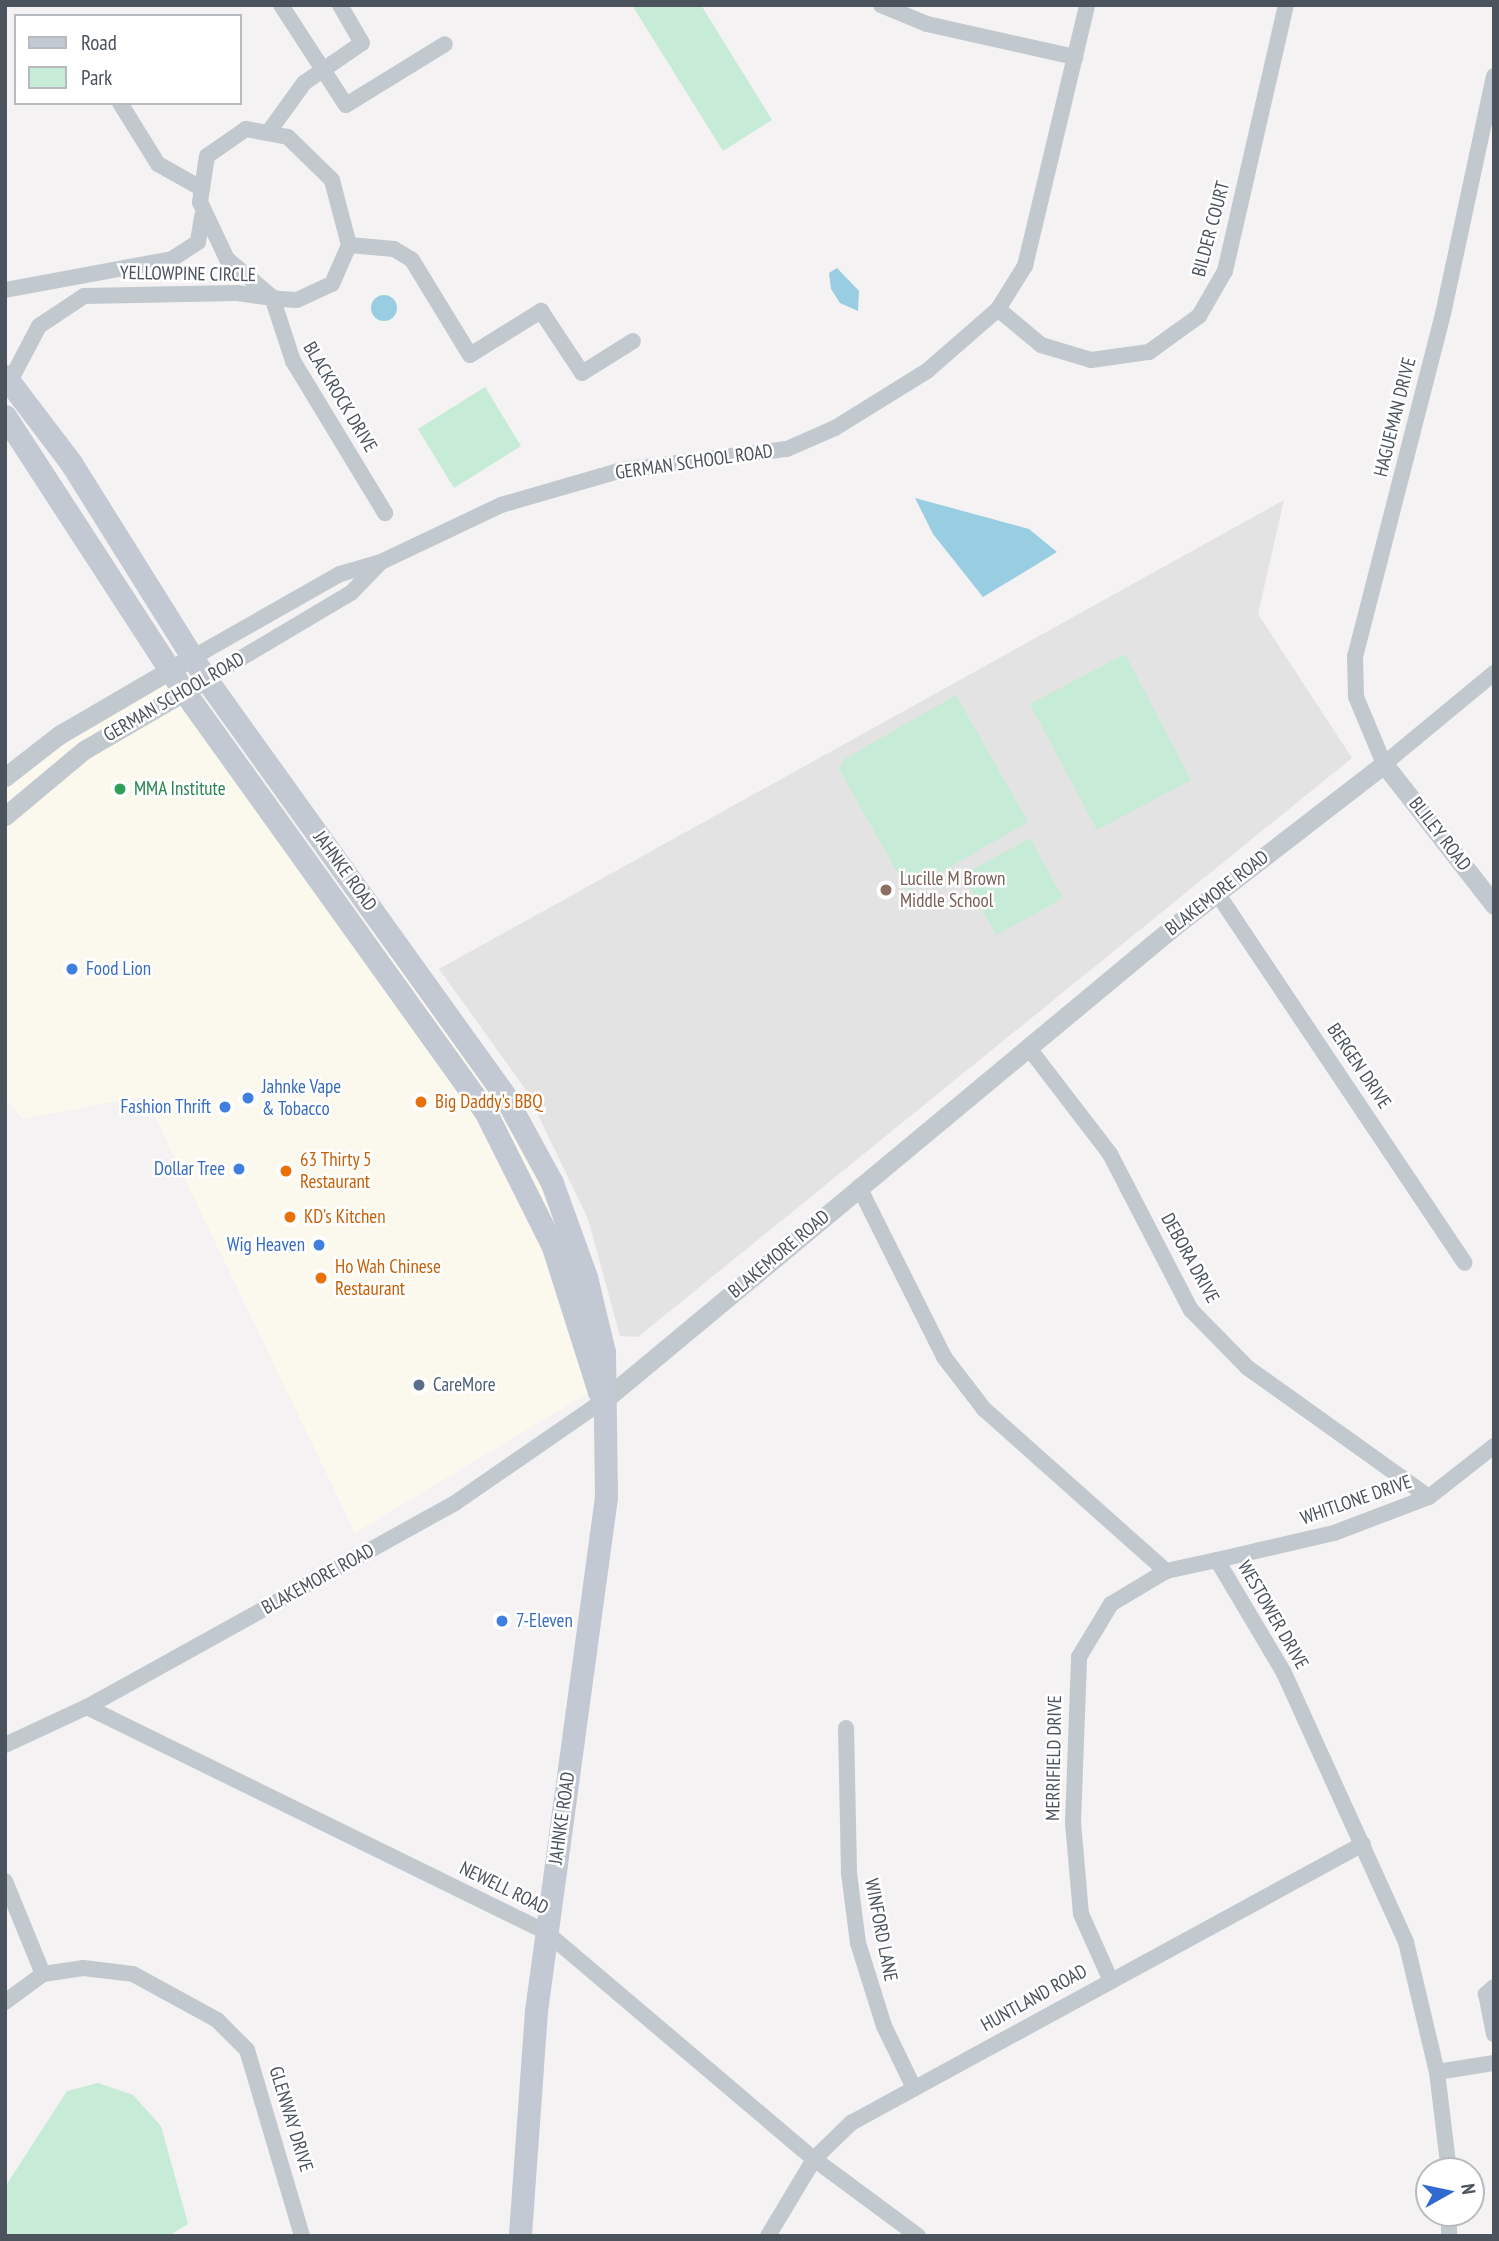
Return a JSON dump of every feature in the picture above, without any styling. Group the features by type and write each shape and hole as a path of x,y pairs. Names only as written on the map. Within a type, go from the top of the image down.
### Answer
{"main road":[{"name":"JAHNKE ROAD","path":"7,378 71,463 206,679 474,1050 529,1138 586,1277 604,1352 602,1536 546,1932 520,2236"},
{"name":"JAHNKE ROAD","path":"5,416 183,690 498,1132 555,1254 603,1401"}],"street":[{"path":"281,5 346,105 445,44"},
{"path":"340,5 362,43 322,69 298,89 270,130 297,143 327,172 340,200 349,245 394,249 412,260 470,355 541,311 582,373 633,341"},
{"path":"881,5 927,24 1075,57"},
{"name":"GERMAN SCHOOL ROAD","path":"5,778 59,735 170,669 340,574 381,562 464,519 543,491 622,470 800,444 921,375 998,309 1030,251 1087,5"},
{"name":"BILDER COURT","path":"998,309 1041,345 1091,360 1149,352 1199,316 1225,271 1286,5"},
{"name":"HAGUEMAN DRIVE","path":"1384,764 1356,696 1355,656 1443,314 1494,76"},
{"path":"121,105 158,164 199,187"},
{"name":"YELLOWPINE CIRCLE","path":"5,289 49,278 181,255 198,242 202,212 199,187 201,167 222,140 246,129 270,130"},
{"name":"YELLOWPINE CIRCLE","path":"202,212 227,259 272,297"},
{"name":"YELLOWPINE CIRCLE","path":"7,378 45,319 77,298 104,293 297,300 323,291 343,270 349,245"},
{"name":"YELLOWPINE CIRCLE","path":"49,278 104,293"},
{"name":"BLACKROCK DRIVE","path":"272,297 287,350 385,513"},
{"name":"GERMAN SCHOOL ROAD","path":"5,816 83,750 351,593 381,562"},
{"name":"BLAKEMORE ROAD","path":"5,1745 87,1707 455,1503 603,1401 1028,1047 1217,893 1384,764 1494,673"},
{"name":"BLILEY ROAD","path":"1384,764 1494,905"},
{"name":"BERGEN DRIVE","path":"1217,893 1465,1264"},
{"name":"DEBORA DRIVE","path":"1028,1047 1110,1154 1191,1310 1248,1368 1429,1497"},
{"path":"859,1187 957,1377 984,1409 1167,1571"},
{"name":"WHITLONE DRIVE","path":"1217,1560 1334,1533 1429,1497 1494,1446"},
{"name":"WESTOWER DRIVE","path":"1167,1571 1217,1560 1284,1673 1406,1942 1437,2071 1447,2157"},
{"name":"MERRIFIELD DRIVE","path":"1111,1981 1081,1914 1073,1823 1079,1657 1111,1604 1167,1571"},
{"name":"NEWELL ROAD","path":"87,1707 546,1932 814,2159 918,2236"},
{"name":"WINFORD LANE","path":"846,1728 854,1921 869,1985 914,2088"},
{"name":"HUNTLAND ROAD","path":"768,2236 814,2159 851,2123 1363,1844"},
{"path":"5,1881 43,1974 5,2002"},
{"name":"GLENWAY DRIVE","path":"43,1974 83,1968 133,1975 176,1994 224,2027 251,2062 302,2236"},
{"path":"1490,1991 1494,2034"},
{"path":"1437,2071 1494,2063"}],"shaded area":[{"name":"Lucille M Brown Middle School","path":"1284,500 1258,614 1352,758 638,1337 620,1336 588,1219 526,1090 439,969"},
{"path":"176,661 200,706 500,1100 572,1223 613,1378 355,1533 145,1096 23,1119 5,1099 5,778"}],"green space":[{"path":"632,5 701,5 772,120 723,151"},
{"path":"485,387 521,446 454,488 418,429"},
{"path":"1125,654 1191,780 1097,830 1030,704"},
{"path":"956,695 1028,822 908,891 839,769 846,758"},
{"path":"1030,838 1063,898 996,935 963,875"},
{"path":"98,2083 133,2095 161,2126 188,2224 168,2236 5,2236 5,2187 67,2091"}],"water":[{"path":"837,268 859,291 858,311 840,303 831,289 829,273"},
{"path":"384,295 393,299 397,308 393,317 384,321 375,317 371,308 375,299"},
{"path":"915,498 1029,529 1057,552 983,597 933,534"}],"place":[{"name":"MMA Institute","path":"120,789"},
{"name":"Lucille M Brown Middle School","path":"886,890"},
{"name":"Food Lion","path":"72,969"},
{"name":"Jahnke Vape & Tobacco","path":"248,1098"},
{"name":"Big Daddy's BBQ","path":"421,1102"},
{"name":"Fashion Thrift","path":"225,1107"},
{"name":"Dollar Tree","path":"239,1169"},
{"name":"63 Thirty 5 Restaurant","path":"286,1171"},
{"name":"KD's Kitchen","path":"290,1217"},
{"name":"Wig Heaven","path":"319,1245"},
{"name":"Ho Wah Chinese Restaurant","path":"321,1278"},
{"name":"CareMore","path":"419,1385"},
{"name":"7-Eleven","path":"502,1621"}]}
